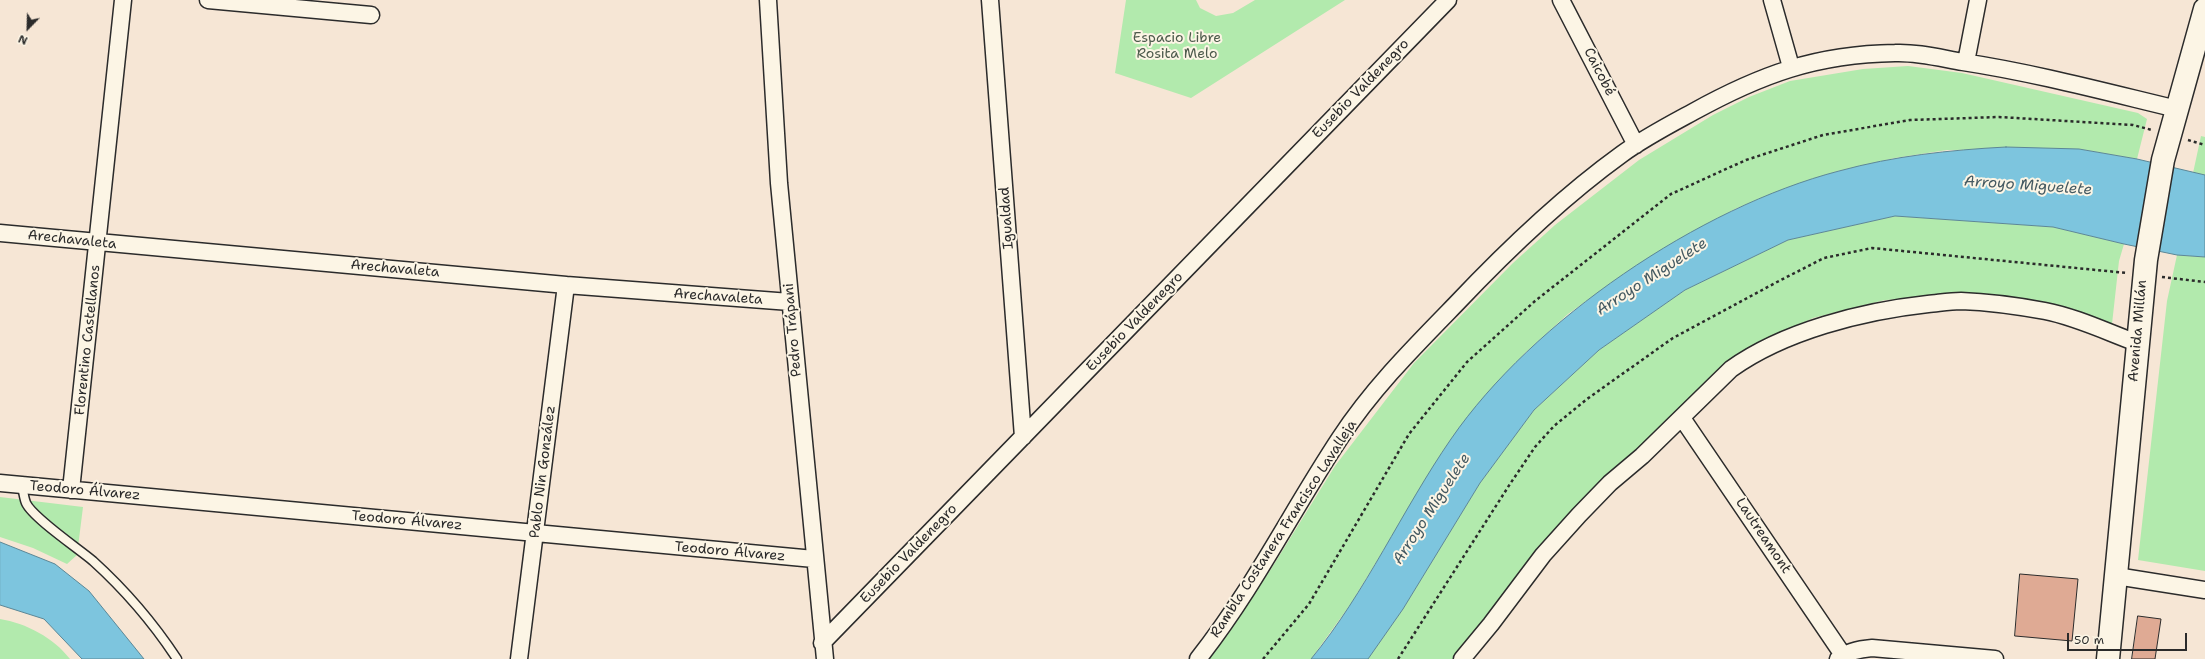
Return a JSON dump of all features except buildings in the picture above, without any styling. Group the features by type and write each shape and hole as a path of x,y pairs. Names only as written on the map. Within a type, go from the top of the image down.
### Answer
{"main road":[{"name":"Avenida Millán","path":"2108,659 2145,268 2163,160 2205,9"}],"street":[{"name":"Florentino Castellanos","path":"71,490 99,243 123,0"},
{"path":"208,0 371,16"},
{"name":"Pedro Trápani","path":"768,0 779,183 814,560 824,651"},
{"name":"Igualdad","path":"990,0 1024,437"},
{"name":"Eusebio Valdenegro","path":"824,651 1024,437 1448,0"},
{"name":"Caicobé","path":"1562,0 1636,145"},
{"path":"1772,0 1791,67"},
{"path":"1966,62 1978,0"},
{"name":"Rambla Costanera Francisco Lavalleja","path":"1198,659 1246,593 1341,436 1400,362 1512,245 1550,211 1636,145 1736,89 1791,67 1827,59 1899,53 1966,62 2074,83 2177,109"},
{"name":"Arechavaleta","path":"0,233 566,285 790,302"},
{"name":"Pablo Nin González","path":"519,659 566,285"},
{"path":"1462,659 1544,555 1579,515 1610,483 1682,418 1731,369 1745,359 1775,343 1795,334 1874,312 1906,306 1959,301 2020,307 2055,314 2137,343"},
{"name":"Lautreamont","path":"1682,418 1840,657"},
{"name":"Teodoro Álvarez","path":"0,483 814,560"},
{"path":"2116,576 2205,590"},
{"path":"1840,657 1857,650 1872,648 1995,659"}],"lane":[{"path":"22,485 26,504 44,522 93,561 130,598 167,644 177,659"}],"path":[{"path":"1263,659 1309,604 1409,434 1467,362 1534,301 1671,194 1746,160 1823,135 1910,120 1999,117 2132,125 2170,136"},
{"path":"2145,268 2205,282"}],"green space":[{"name":"Espacio Libre Rosita Melo","path":"1126,0 1196,0 1200,8 1216,16 1233,13 1255,0 1345,0 1191,98 1115,73"},
{"path":"1908,66 1962,73 2138,113 2147,119 2137,159 2079,149 1947,150 1895,158 1838,171 1786,188 1735,209 1670,245 1613,282 1568,314 1525,353 1452,438 1350,605 1311,659 1208,659 1228,634 1271,569 1335,466 1414,363 1513,263 1555,225 1639,160 1713,115 1749,97 1790,81 1863,69"},
{"path":"2201,136 2205,137 2205,175 2193,173"},
{"path":"1895,216 2053,227 2124,244 2119,261 2112,324 2028,302 1973,296 1885,300 1813,318 1762,343 1730,362 1703,384 1455,659 1368,659 1403,609 1480,483 1534,410 1599,350 1685,290 1788,240"},
{"path":"2177,255 2205,257 2205,571 2138,560 2167,301"},
{"path":"0,497 83,507 77,555 67,564 33,548 0,537"},
{"path":"0,619 20,624 48,638 70,659 0,659"}],"water":[{"name":"Arroyo Miguelete","path":"2006,147 2079,149 2137,159 2205,175 2205,257 2177,255 2053,227 1895,216 1788,240 1685,290 1599,350 1534,410 1480,483 1403,609 1368,659 1311,659 1331,633 1367,579 1416,494 1451,439 1486,395 1527,352 1573,311 1624,274 1677,240 1731,211 1786,188 1839,171 1880,161 1943,152"},
{"path":"0,542 55,564 89,591 144,659 82,659 44,619 0,605"}]}
